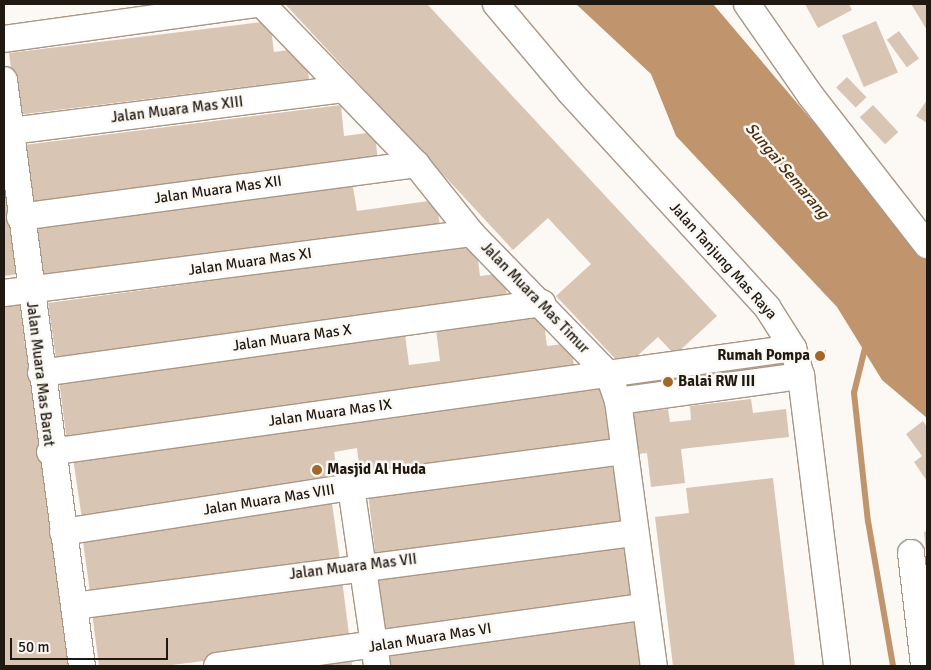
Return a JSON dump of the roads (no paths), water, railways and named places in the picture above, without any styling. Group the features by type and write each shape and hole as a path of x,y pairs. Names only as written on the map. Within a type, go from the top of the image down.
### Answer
{"street":[{"path":"4,39 257,4"},
{"name":"Jalan Muara Mas Timur","path":"262,4 416,164 471,233 542,303 609,375 618,401 643,607 654,666"},
{"name":"Jalan Tanjung Mas Raya","path":"496,4 570,92 767,307 793,348 801,376 837,666"},
{"path":"747,4 811,96 927,245"},
{"name":"Jalan Muara Mas Barat","path":"4,80 50,452 64,532 82,666"},
{"name":"Jalan Muara Mas XIII","path":"11,131 343,89"},
{"name":"Jalan Muara Mas XII","path":"20,216 416,164"},
{"name":"Jalan Muara Mas XI","path":"4,293 29,292 471,233"},
{"name":"Jalan Muara Mas X","path":"41,373 542,303"},
{"name":"Jalan Muara Mas IX","path":"50,452 793,348"},
{"path":"618,401 801,376"},
{"name":"Jalan Muara Mas VIII","path":"64,532 345,488 624,452"},
{"path":"345,488 369,657"},
{"name":"Jalan Muara Mas VII","path":"74,606 356,566 634,533"},
{"path":"917,568 924,655"},
{"name":"Jalan Muara Mas VI","path":"217,666 369,657 643,607"}],"water":[{"name":"Sungai Semarang","path":"576,4 713,4 910,236 927,257 927,418 882,380 837,307 676,136 651,74"}],"waterway":[{"path":"866,344 854,393 868,521 893,666"}],"place":[{"name":"Rumah Pompa","path":"820,356"},
{"name":"Balai RW III","path":"668,382"},
{"name":"Masjid Al Huda","path":"317,470"}]}
